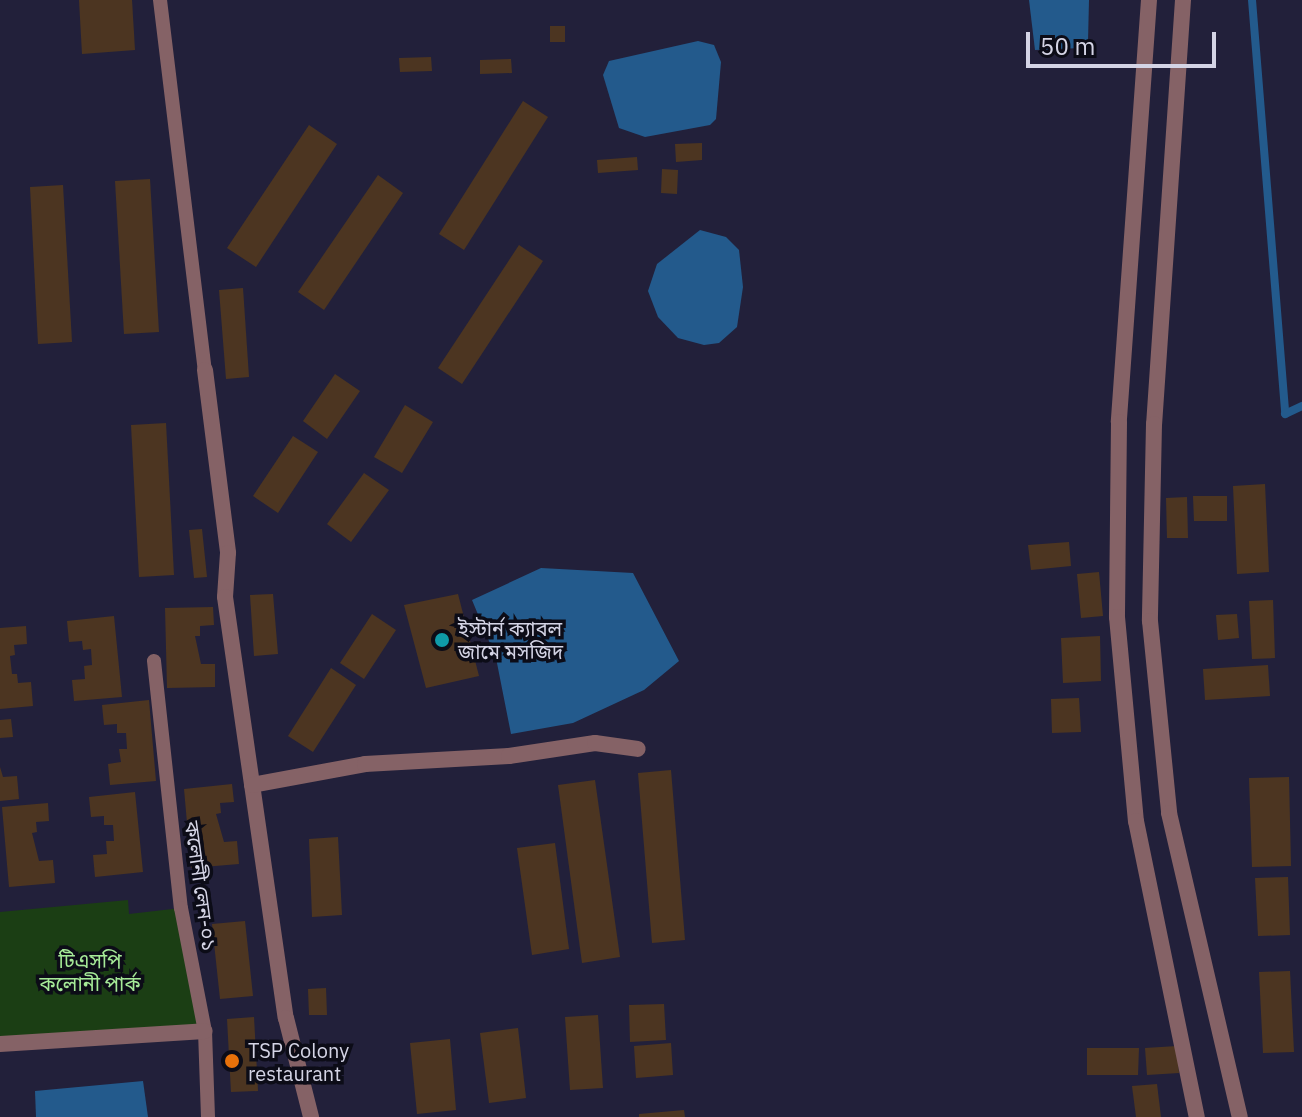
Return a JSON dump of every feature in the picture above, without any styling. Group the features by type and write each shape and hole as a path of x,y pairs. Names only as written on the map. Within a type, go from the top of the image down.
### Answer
{"street":[{"path":"1149,0 1119,422 1117,617 1136,821 1197,1117"},
{"path":"1183,0 1154,424 1150,621 1169,813 1240,1117"},
{"path":"205,370 228,553 225,597 286,1018 311,1117"},
{"path":"252,785 365,764 509,756 595,743 638,749"},
{"path":"0,1044 205,1031"}],"lane":[{"path":"160,0 205,370"},
{"name":"কলোনী লেন-০১","path":"154,661 181,908 205,1031 208,1117"}],"green space":[{"name":"টিএসপি কলোনী পার্ক","path":"128,900 129,914 181,908 205,1031 0,1044 0,912"}],"water":[{"path":"1029,0 1089,0 1088,41 1081,48 1035,50"},
{"path":"698,41 714,45 721,62 716,119 710,125 645,137 619,128 603,75 609,61"},
{"path":"700,230 726,237 739,250 743,287 737,327 719,343 704,345 678,338 658,317 648,291 657,264"},
{"path":"541,568 633,573 679,661 644,690 573,723 511,734 496,658 472,600"},
{"path":"143,1081 148,1117 36,1117 35,1091"}],"building":[{"path":"79,0 132,0 135,50 82,54"},
{"path":"550,26 565,26 565,42 550,42"},
{"path":"431,57 432,71 400,72 399,58"},
{"path":"511,59 512,73 480,74 480,60"},
{"path":"523,101 548,117 464,250 439,234"},
{"path":"309,125 337,144 256,267 227,248"},
{"path":"702,143 702,160 676,162 675,144"},
{"path":"637,157 638,170 598,173 597,160"},
{"path":"662,169 678,170 677,194 661,193"},
{"path":"378,175 403,193 324,310 298,292"},
{"path":"150,179 159,332 124,334 115,181"},
{"path":"63,185 72,342 38,344 30,187"},
{"path":"519,245 543,261 462,384 438,368"},
{"path":"243,288 249,377 226,379 219,290"},
{"path":"335,374 360,391 327,439 303,421"},
{"path":"405,405 433,422 402,473 374,457"},
{"path":"166,423 174,575 139,577 131,425"},
{"path":"293,436 318,452 278,513 253,496"},
{"path":"364,473 389,490 351,542 327,524"},
{"path":"1265,484 1269,572 1237,574 1233,486"},
{"path":"1193,496 1227,496 1227,521 1194,521"},
{"path":"1187,497 1188,538 1167,538 1166,498"},
{"path":"202,529 207,577 194,578 189,530"},
{"path":"1069,542 1071,566 1031,570 1028,545"},
{"path":"1099,572 1103,616 1081,618 1077,574"},
{"path":"273,594 278,654 254,656 250,595"},
{"name":"ইস্টার্ন ক্যাবল জামে মসজিদ","path":"458,594 479,676 426,688 404,605"},
{"path":"1273,600 1275,658 1252,659 1249,601"},
{"path":"213,607 214,625 200,626 200,636 195,636 201,664 215,664 215,687 167,688 165,608"},
{"path":"372,614 396,630 364,679 340,663"},
{"path":"1237,614 1239,638 1218,640 1216,615"},
{"path":"114,616 122,697 74,701 72,680 85,679 84,666 92,665 91,649 83,650 82,641 69,642 67,621"},
{"path":"26,626 27,644 14,645 15,655 10,656 12,674 17,674 18,683 31,682 33,706 0,709 0,628"},
{"path":"1100,636 1101,681 1063,683 1061,638"},
{"path":"1268,665 1270,696 1205,700 1203,669"},
{"path":"331,668 356,685 313,752 288,736"},
{"path":"1079,698 1081,732 1052,733 1051,699"},
{"path":"149,700 156,781 110,785 108,764 121,762 119,749 127,749 126,733 117,733 117,724 104,725 102,705"},
{"path":"11,719 13,737 0,738 0,720"},
{"path":"0,767 3,777 17,776 19,799 0,801"},
{"path":"671,770 685,940 652,943 638,773"},
{"path":"1289,777 1291,866 1252,867 1249,778"},
{"path":"595,780 620,957 582,963 558,785"},
{"path":"232,784 234,802 220,803 221,813 216,814 224,842 237,841 239,864 191,868 184,789"},
{"path":"135,792 143,872 95,877 93,855 107,854 106,841 114,841 113,825 104,825 104,816 91,817 89,797"},
{"path":"48,803 49,821 36,822 37,832 32,833 39,861 53,860 55,883 9,887 2,807"},
{"path":"338,837 342,915 312,917 309,839"},
{"path":"555,843 569,949 532,955 517,848"},
{"path":"1288,877 1290,935 1258,936 1255,878"},
{"path":"245,921 253,996 220,999 212,924"},
{"path":"1290,971 1294,1052 1263,1053 1259,972"},
{"path":"326,988 327,1015 309,1015 308,989"},
{"path":"664,1004 666,1040 630,1042 629,1005"},
{"path":"598,1015 603,1088 570,1090 565,1017"},
{"path":"254,1017 258,1091 231,1092 227,1019"},
{"path":"518,1028 526,1098 489,1103 480,1033"},
{"path":"450,1039 456,1110 417,1114 410,1043"},
{"path":"671,1043 673,1075 636,1078 634,1046"},
{"path":"1177,1046 1179,1073 1147,1075 1145,1048"},
{"path":"1087,1048 1139,1048 1138,1075 1087,1075"},
{"path":"1157,1084 1161,1117 1136,1117 1132,1086"},
{"path":"684,1110 685,1117 639,1117 639,1114"}],"waterway":[{"path":"1252,0 1285,414 1302,406"}],"place":[{"name":"ইস্টার্ন ক্যাবল জামে মসজিদ","path":"442,640"},
{"name":"TSP Colony restaurant","path":"232,1061"}]}
